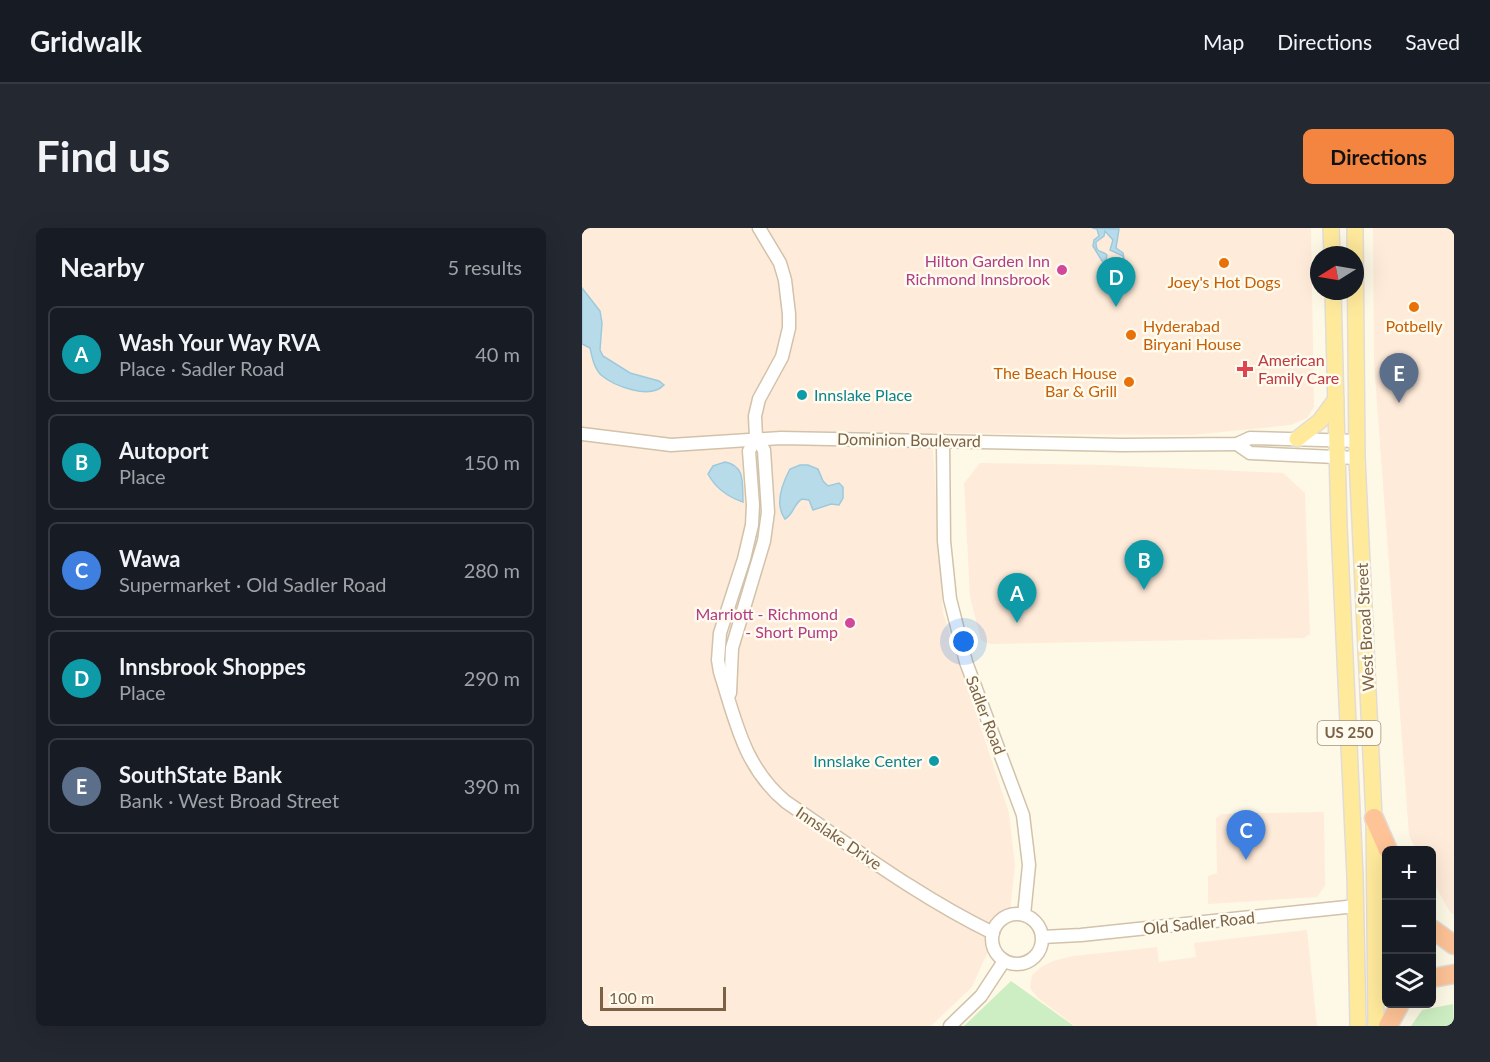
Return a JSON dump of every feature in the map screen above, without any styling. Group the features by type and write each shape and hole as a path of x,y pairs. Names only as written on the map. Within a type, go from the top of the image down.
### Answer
{"highway":[{"path":"1374,818 1386,846"},
{"path":"1436,932 1454,945"},
{"path":"1436,977 1454,974"},
{"path":"1388,1026 1398,1008"}],"main road":[{"path":"1331,228 1332,246"},
{"name":"West Broad Street","path":"1355,228 1357,458 1374,818 1376,1026"},
{"name":"West Broad Street","path":"1333,300 1337,448 1356,906 1358,1026"},
{"path":"1297,439 1320,421 1336,399"}],"street":[{"name":"Innslake Drive","path":"759,228 780,263 785,280 789,314 782,357 757,405 756,438 749,451 753,505 749,539 720,633 718,647 720,672 730,703 748,756 773,791 919,893 993,933"},
{"name":"Dominion Boulevard","path":"582,434 671,445 756,438 1122,445 1237,444 1250,438 1297,439 1337,448 1357,458"},
{"name":"Sadler Road","path":"943,441 944,541 950,599 966,662 1023,815 1029,865 1024,915"},
{"name":"Dominion Boulevard","path":"1237,444 1250,453 1337,448 1357,441"},
{"name":"Old Sadler Road","path":"1042,937 1081,936 1356,906"},
{"path":"1024,915 1036,923 1042,937 1041,947 1032,959 1018,964 1004,961 995,951 992,942 993,933 997,924 1004,918 1024,915"},
{"path":"950,1026 981,996 1004,961"}],"shaded area":[{"path":"582,228 1311,228 1310,300 1312,300 1314,407 1307,418 1291,425 1192,435 932,433 943,613 1009,813 1015,865 1010,912 972,987 931,1026 582,1026"},
{"path":"1373,228 1454,228 1454,915 1436,887 1436,846 1414,846 1409,835 1374,363"},
{"path":"980,463 1105,465 1283,473 1305,493 1310,634 1304,638 990,644 981,640 970,597 964,483"},
{"path":"1324,812 1325,886 1317,897 1208,904 1208,876 1217,873 1216,818 1221,814"},
{"path":"1307,930 1317,1026 1075,1026 1038,998 1030,988 1032,975 1041,967 1073,956 1157,947 1159,962 1196,957 1194,943"}],"green space":[{"path":"1011,981 1074,1026 964,1026"},
{"path":"1453,1004 1454,1026 1411,1026 1422,1010"}],"water":[{"path":"1092,228 1119,229 1116,248 1123,253 1125,263 1123,266 1117,266 1123,263 1123,256 1110,250 1113,240 1105,231 1104,236 1096,242 1096,246 1098,250 1107,255 1106,260 1112,269 1104,264 1093,246 1094,240 1099,236 1097,229"},
{"path":"582,288 600,311 602,323 600,350 603,356 630,373 659,381 664,385 650,391 632,390 601,375 590,348 582,344"},
{"path":"725,462 737,467 740,472 743,502 722,491 708,474 713,466"},
{"path":"800,465 818,469 828,486 839,483 843,487 843,498 839,505 831,504 813,510 809,500 802,499 785,519 780,507 782,487 790,469"}],"place":[{"name":"Joey's Hot Dogs","path":"1224,263"},
{"name":"Hilton Garden Inn Richmond Innsbrook","path":"1062,270"},
{"name":"Innsbrook Shoppes","path":"1116,307"},
{"name":"Potbelly","path":"1414,307"},
{"name":"Hyderabad Biryani House","path":"1131,335"},
{"name":"American Family Care","path":"1245,369"},
{"name":"The Beach House Bar & Grill","path":"1129,382"},
{"name":"Innslake Place","path":"802,395"},
{"name":"SouthState Bank","path":"1399,403"},
{"name":"Autoport","path":"1144,590"},
{"name":"Marriott - Richmond - Short Pump","path":"850,623"},
{"name":"Wash Your Way RVA","path":"1017,623"},
{"name":"Innslake Center","path":"934,761"},
{"name":"Wawa","path":"1246,860"}]}
